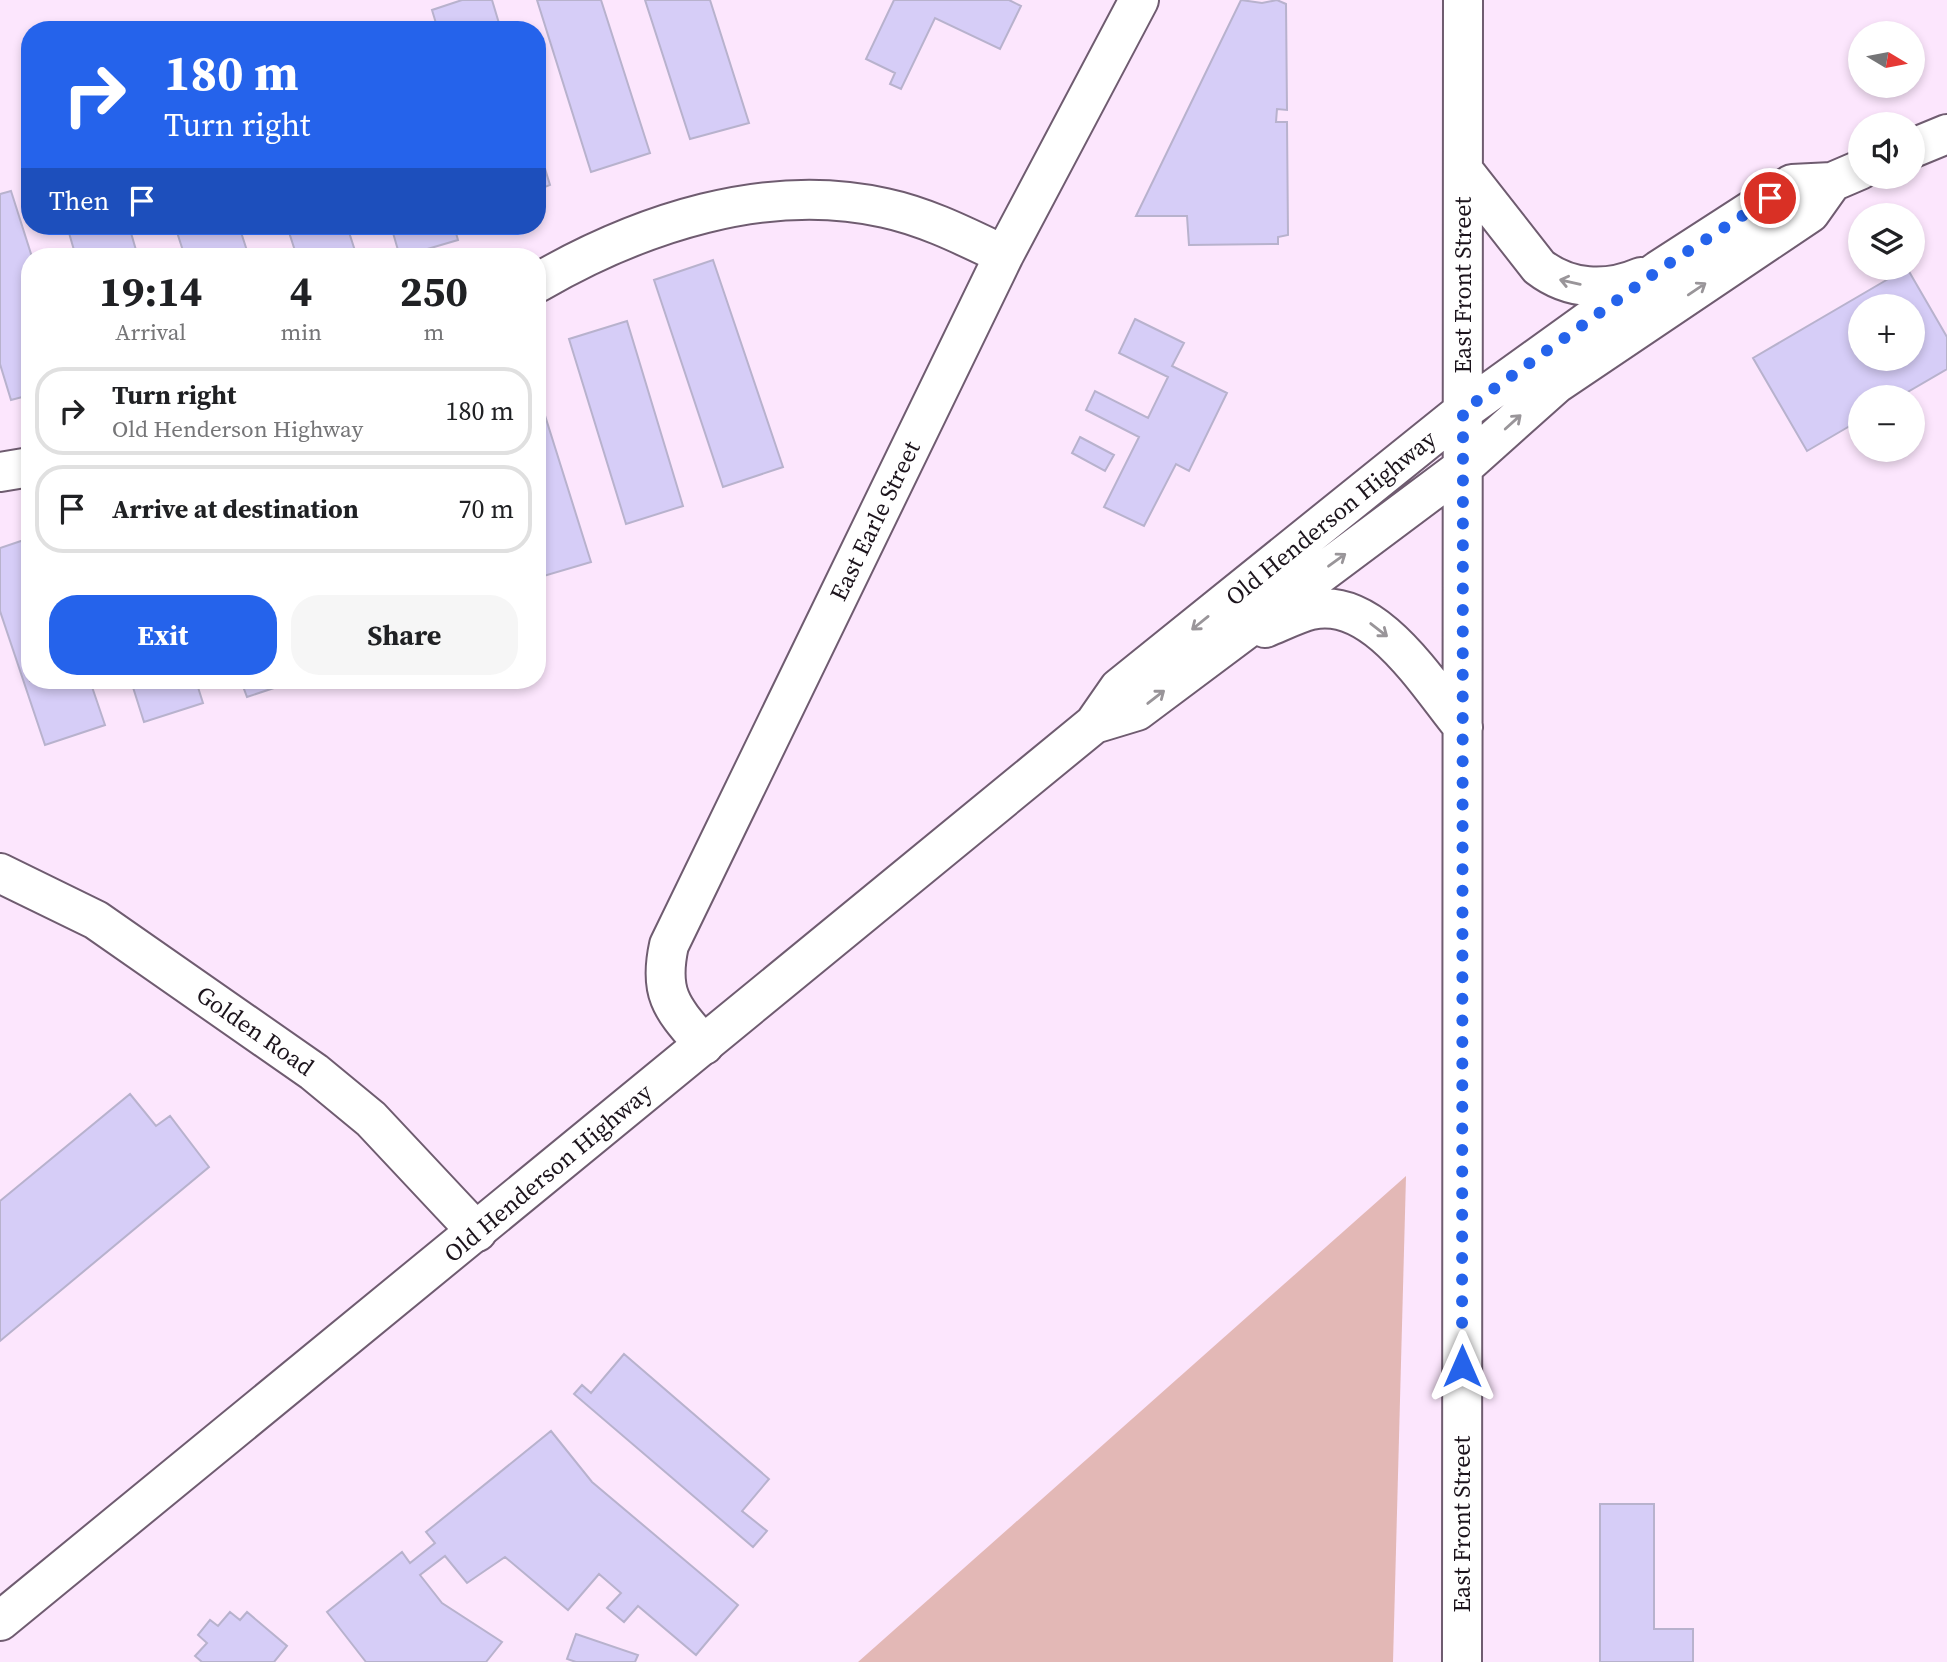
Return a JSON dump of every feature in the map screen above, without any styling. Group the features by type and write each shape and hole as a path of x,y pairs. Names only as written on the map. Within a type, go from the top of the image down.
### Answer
{"main road":[{"name":"East Earle Street","path":"704,1045 668,999 664,985 670,945 1004,256 1139,0"},
{"name":"East Front Street","path":"1462,1662 1463,0"},
{"path":"1925,143 1947,134"},
{"path":"1462,170 1539,267 1553,278 1607,288 1659,270"},
{"name":"Old Henderson Highway","path":"0,1621 1094,724 1119,688 1463,411 1659,270 1792,184 1846,176"},
{"name":"Old Henderson Highway","path":"1094,724 1137,711 1224,643 1462,467 1556,384 1810,213 1846,176"},
{"path":"546,278 595,251 627,238 734,207 776,201 849,202 886,208 958,233 1004,256"},
{"path":"0,472 21,468"},
{"path":"1224,643 1312,610 1330,609 1363,619 1392,641 1463,727"},
{"name":"Golden Road","path":"0,873 96,920 314,1072 380,1128 477,1232"}],"shaded area":[{"path":"1406,1176 1393,1662 858,1662"}],"building":[{"path":"462,0 492,0 498,21 435,21 432,10"},
{"path":"537,0 601,0 650,153 591,172 546,29 546,21 544,21"},
{"path":"645,0 710,0 749,123 690,139"},
{"path":"894,0 1009,0 1021,6 1000,49 935,18 901,89 890,84 895,73 866,59"},
{"path":"1241,0 1262,3 1277,0 1286,4 1287,110 1277,109 1276,122 1287,122 1288,235 1278,237 1278,244 1189,245 1187,216 1136,216"},
{"path":"11,191 21,222 21,235 25,235 29,248 21,248 21,397 11,400 0,364 0,194"},
{"path":"70,235 132,235 135,248 73,248"},
{"path":"178,235 242,235 246,248 182,248"},
{"path":"290,235 350,235 354,248 294,248"},
{"path":"394,235 457,235 458,240 431,248 397,248"},
{"path":"713,260 783,467 723,487 654,280"},
{"path":"1886,280 1914,280 1922,294 1863,294"},
{"path":"1925,299 1947,337 1947,369 1920,385 1848,385 1848,427 1807,451 1753,358 1848,302 1848,371 1925,371"},
{"path":"1135,319 1184,343 1172,366 1227,393 1189,471 1176,464 1144,526 1104,507 1139,437 1086,410 1095,391 1148,418 1168,377 1119,353"},
{"path":"627,321 683,506 626,524 569,339"},
{"path":"546,419 591,562 546,575"},
{"path":"1080,437 1114,455 1105,471 1072,453"},
{"path":"21,541 21,674 0,611 0,548"},
{"path":"26,689 93,689 105,725 45,745"},
{"path":"134,689 199,689 203,703 144,722"},
{"path":"244,689 271,689 247,697"},
{"path":"130,1094 156,1126 170,1116 209,1167 0,1341 0,1201"},
{"path":"624,1354 769,1479 742,1511 767,1531 753,1547 574,1394 582,1385 591,1393"},
{"path":"551,1431 592,1482 738,1605 696,1655 638,1606 624,1622 607,1608 621,1593 599,1574 568,1610 505,1557 467,1583 445,1556 420,1575 442,1603 502,1642 486,1662 366,1662 327,1612 402,1552 410,1563 435,1543 426,1532"},
{"path":"1600,1504 1654,1504 1654,1629 1693,1629 1693,1662 1600,1662"},
{"path":"230,1612 240,1620 247,1612 287,1646 274,1662 202,1662 195,1656 207,1643 198,1635 210,1620 218,1626"},
{"path":"576,1634 638,1655 635,1662 576,1662 567,1659"}],"route":[{"path":"1462,1366 1463,411 1659,270 1770,198"}]}
